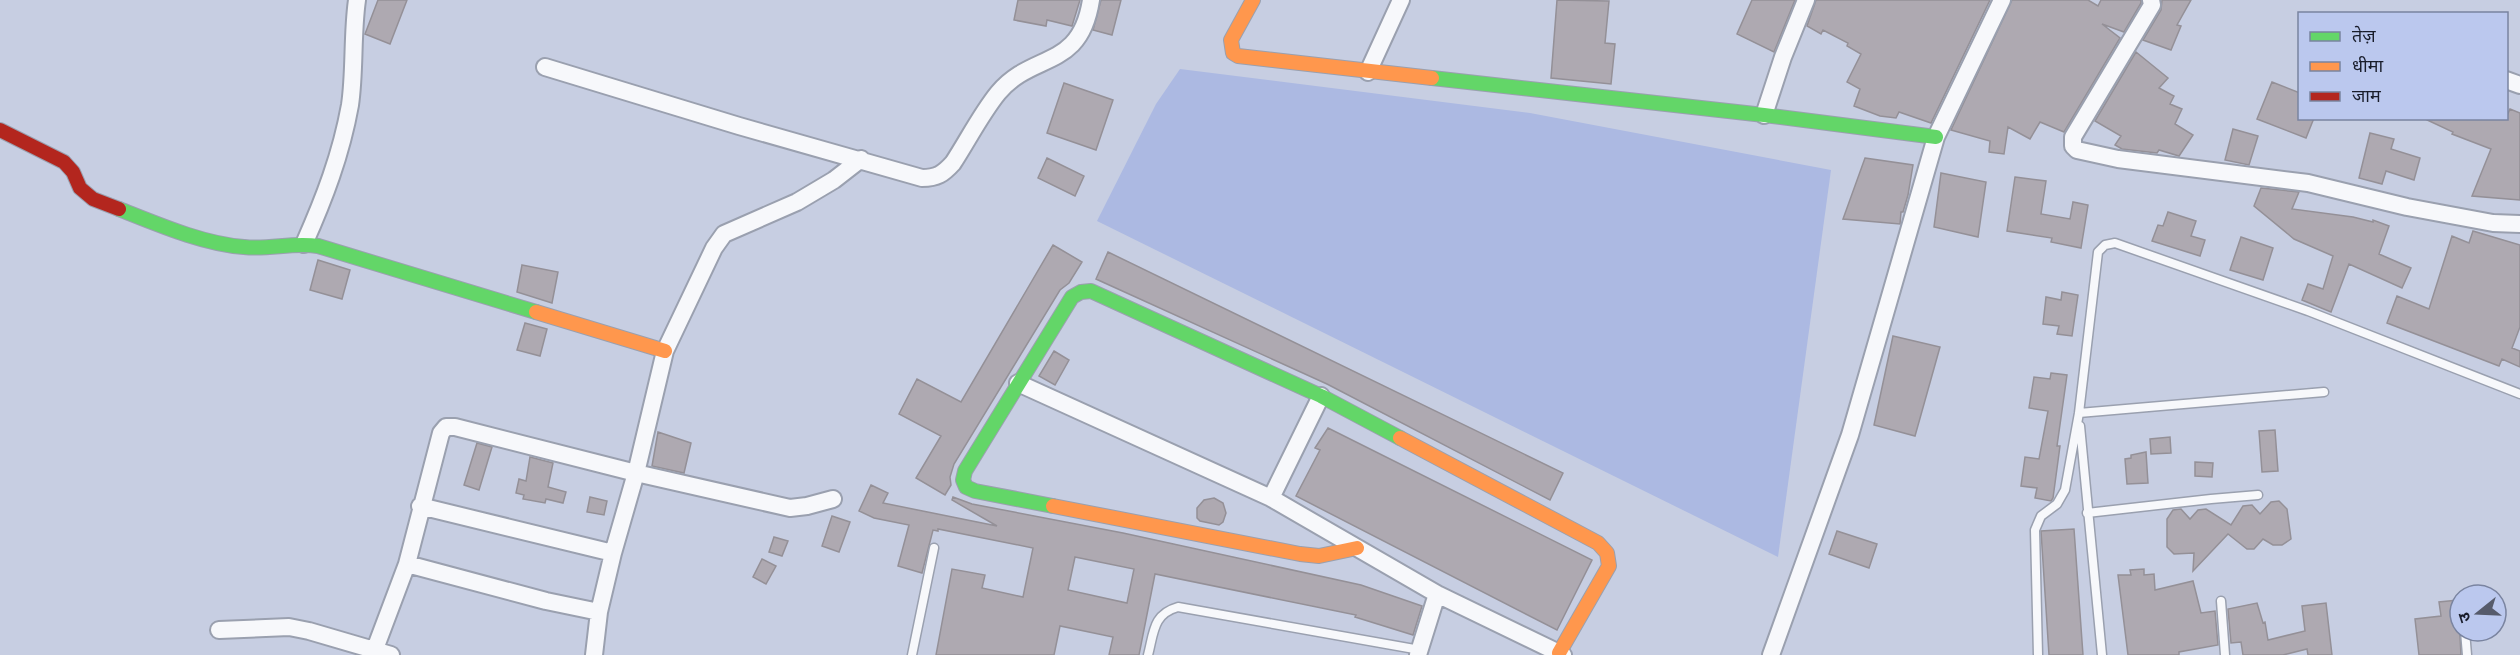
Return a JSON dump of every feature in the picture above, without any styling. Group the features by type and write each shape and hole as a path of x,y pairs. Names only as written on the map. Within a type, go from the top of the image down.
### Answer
{"street":[{"path":"304,244 324,198 341,144 350,103 357,0"},
{"path":"544,67 922,178 935,178 944,173 998,93 1015,78 1060,56 1078,38 1089,14 1091,0"},
{"path":"1253,0 1231,40 1233,53 1238,56 1764,115 1936,137"},
{"path":"1368,72 1401,0"},
{"path":"1764,115 1783,57 1806,0"},
{"path":"1771,655 1850,435 1936,137 2002,0"},
{"path":"2151,0 2152,5 2073,137 2073,146 2077,150 2118,159 2308,183 2472,219 2493,223 2520,224"},
{"path":"0,130 64,162 73,172 80,188 93,199 171,230 240,247 267,249 304,244 318,246 666,351"},
{"path":"594,655 599,612 666,351 714,248 724,234 797,202 834,180 861,159"},
{"path":"1018,383 1271,498 1437,594 1561,654 1609,566 1610,557 1606,549 1588,538 1321,396 1091,291 1081,291 1072,297 1018,383 965,471 963,480 966,487 998,495 1300,554 1319,556 1357,548"},
{"path":"1271,498 1321,396"},
{"path":"375,649 407,564 420,506 441,432 446,427 454,427 636,473 790,508 832,499"},
{"path":"420,506 613,553"},
{"path":"407,564 546,601 599,612"},
{"path":"1419,652 1437,594"},
{"path":"219,630 289,627 391,655"}],"lane":[{"path":"2038,655 2035,530 2041,516 2057,504 2065,490 2079,413 2098,252 2105,245 2115,243 2308,311 2520,394"},
{"path":"2079,413 2324,392"},
{"path":"2079,413 2102,655"},
{"path":"2087,513 2258,495"},
{"path":"912,655 934,548"},
{"path":"2221,601 2224,655"},
{"path":"1148,655 1160,615 1178,607 1419,652"}],"shaded area":[{"path":"1180,69 1530,113 1831,170 1778,557 1097,221 1156,104"}],"building":[{"path":"378,0 407,0 390,44 365,34"},
{"path":"1018,0 1080,0 1072,26 1047,20 1046,26 1014,20"},
{"path":"1101,0 1121,0 1112,35 1093,30"},
{"path":"1557,0 1609,1 1605,43 1615,44 1611,84 1551,78"},
{"path":"1752,0 1795,0 1774,52 1737,34"},
{"path":"1816,0 1990,0 1931,123 1899,112 1896,118 1880,116 1854,106 1860,89 1847,82 1861,54 1847,46 1848,43 1823,30 1821,34 1807,26"},
{"path":"2012,0 2088,0 2098,6 2101,0 2141,0 2141,3 2124,32 2102,24 2120,38 2064,132 2040,122 2030,139 2008,127 2004,154 1989,152 1990,141 1951,130"},
{"path":"2162,0 2191,0 2177,25 2181,26 2171,50 2143,40 2161,10"},
{"path":"2136,52 2168,78 2159,88 2174,96 2170,104 2182,109 2175,124 2193,135 2179,156 2159,150 2157,153 2122,149 2115,145 2121,136 2095,121"},
{"path":"2272,82 2298,92 2298,120 2313,120 2306,138 2257,119"},
{"path":"1064,83 1113,100 1096,150 1047,133"},
{"path":"2510,109 2520,113 2520,200 2472,196 2491,149 2452,134 2453,132 2427,120 2508,120"},
{"path":"2233,129 2258,136 2249,165 2225,160"},
{"path":"2370,133 2394,139 2391,149 2420,158 2414,180 2386,171 2382,184 2359,178"},
{"path":"1047,158 1084,176 1075,196 1038,178"},
{"path":"1865,158 1913,165 1900,224 1843,219"},
{"path":"1941,173 1986,182 1978,237 1934,227"},
{"path":"2015,177 2046,181 2041,214 2070,219 2073,202 2088,205 2081,248 2051,242 2052,238 2007,231"},
{"path":"2261,188 2299,192 2292,209 2373,222 2373,220 2389,226 2379,254 2411,268 2402,288 2349,264 2331,312 2302,300 2308,284 2323,289 2333,256 2294,239 2254,206"},
{"path":"2168,212 2196,221 2191,236 2205,240 2200,256 2152,241 2158,225 2163,226"},
{"path":"2473,231 2520,245 2520,327 2512,348 2520,351 2520,367 2502,359 2499,366 2387,323 2397,296 2429,309 2452,236 2469,243"},
{"path":"2241,237 2273,248 2263,280 2230,270"},
{"path":"1053,245 1082,262 1069,283 1060,290 954,464 950,477 951,485 945,495 916,478 941,436 899,414 917,379 961,402"},
{"path":"1108,252 1563,473 1550,500 1327,384 1096,279"},
{"path":"318,260 350,270 342,299 310,290"},
{"path":"522,265 558,272 552,303 517,292"},
{"path":"2062,292 2078,295 2072,336 2057,334 2059,326 2043,324 2046,297 2061,300"},
{"path":"525,323 547,329 540,356 517,350"},
{"path":"1893,336 1940,347 1915,436 1874,425"},
{"path":"1054,351 1069,360 1055,385 1039,376"},
{"path":"2051,373 2067,375 2057,446 2060,446 2051,501 2035,498 2037,488 2021,486 2025,457 2039,459 2048,411 2029,408 2034,377 2050,379"},
{"path":"1328,428 1592,560 1557,630 1296,496 1320,450 1315,448"},
{"path":"2275,430 2278,471 2262,472 2259,431"},
{"path":"658,432 691,443 684,473 652,466"},
{"path":"2170,437 2171,453 2151,454 2150,439"},
{"path":"477,443 492,447 479,490 464,485"},
{"path":"2146,452 2148,483 2127,484 2125,459 2131,458 2131,455"},
{"path":"530,457 553,463 548,487 566,492 563,503 546,499 545,503 523,499 524,495 516,493 519,479 526,481"},
{"path":"2195,462 2213,463 2212,477 2195,476"},
{"path":"871,485 888,493 883,503 997,526 952,500 953,497 972,504 1123,533 1361,585 1422,606 1413,635 1355,617 1356,615 1155,574 1139,655 1109,655 1113,637 1060,626 1054,655 936,655 952,569 985,575 982,588 1023,597 1033,548 938,529 938,531 933,530 922,573 898,566 909,525 874,518 859,511","holes":["1075,557 1134,569 1127,603 1068,590"]},
{"path":"590,497 607,501 604,515 587,512"},
{"path":"1214,498 1223,503 1226,513 1223,522 1219,525 1200,521 1197,518 1197,508 1204,500"},
{"path":"2279,501 2287,509 2291,539 2282,545 2273,545 2263,539 2254,549 2247,549 2228,534 2193,571 2194,553 2174,554 2167,547 2167,519 2173,510 2181,509 2190,519 2198,510 2206,509 2231,525 2243,506 2252,505 2260,514 2271,502"},
{"path":"832,516 850,522 839,552 822,546"},
{"path":"2074,529 2083,655 2049,655 2041,531"},
{"path":"1837,531 1877,544 1869,568 1829,554"},
{"path":"774,537 788,541 782,556 769,552"},
{"path":"762,559 776,566 766,584 753,577"},
{"path":"2144,569 2144,575 2154,574 2155,590 2193,581 2201,613 2215,611 2218,645 2179,652 2179,655 2128,655 2118,575 2131,575 2130,570"},
{"path":"2448,601 2448,643 2460,643 2461,655 2419,655 2415,619 2441,616 2439,602"},
{"path":"2257,603 2263,623 2265,622 2268,640 2305,631 2302,606 2326,603 2332,655 2308,655 2307,649 2283,655 2243,655 2241,642 2231,643 2228,609"}],"traffic: fast":[{"path":"1432,78 1764,115 1936,137"},
{"path":"119,209 180,233 228,245 253,248 318,246 536,312"},
{"path":"1053,506 975,491 966,487 963,480 965,471 1072,297 1081,292 1091,291 1321,396 1400,438"}],"traffic: slow":[{"path":"1253,0 1231,40 1233,53 1238,56 1432,78"},
{"path":"536,312 665,351"},
{"path":"1400,438 1598,543 1607,553 1609,566 1559,653"},
{"path":"1053,506 1300,554 1319,556 1357,548"}],"traffic: jam":[{"path":"0,130 64,162 73,172 80,188 93,199 119,209"}]}
